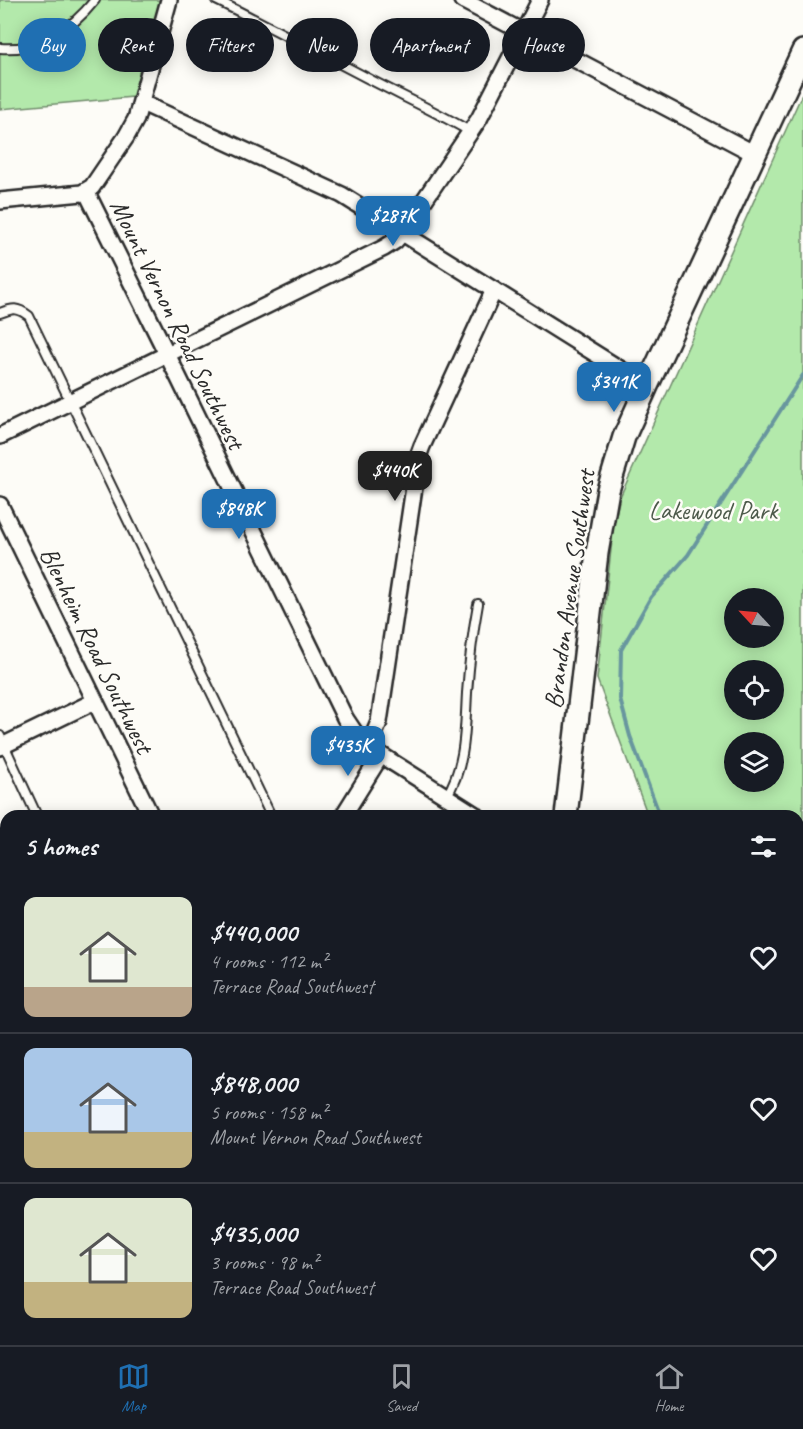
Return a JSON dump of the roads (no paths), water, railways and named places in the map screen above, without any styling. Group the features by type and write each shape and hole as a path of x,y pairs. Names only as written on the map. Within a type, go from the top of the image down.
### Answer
{"main road":[{"name":"Brandon Avenue Southwest","path":"567,810 597,553 608,490 624,437 803,51"}],"street":[{"path":"0,201 86,191 92,187 136,119 169,0"},
{"path":"462,0 502,21"},
{"path":"531,18 540,0"},
{"path":"585,64 755,154"},
{"path":"0,436 395,241 471,132 503,72"},
{"path":"142,104 342,195 647,386"},
{"name":"Mount Vernon Road Southwest","path":"86,191 345,718 356,733 381,755 464,810"},
{"path":"367,744 379,722 419,454 495,290"},
{"name":"Blenheim Road Southwest","path":"0,504 148,810"},
{"path":"2,743 95,701"},
{"path":"347,810 381,755"}],"lane":[{"path":"0,48 29,46 57,35 73,24 94,0"},
{"path":"216,0 445,116 471,132"},
{"path":"0,314 16,309 22,310 28,316 268,810"},
{"path":"446,797 453,786 461,757 478,604"},
{"path":"2,743 34,810"}],"waterway":[{"path":"658,810 630,736 620,699 621,650 651,597 688,555 803,375"}],"park label":[{"name":"Lakewood Park","path":"713,510"}]}
